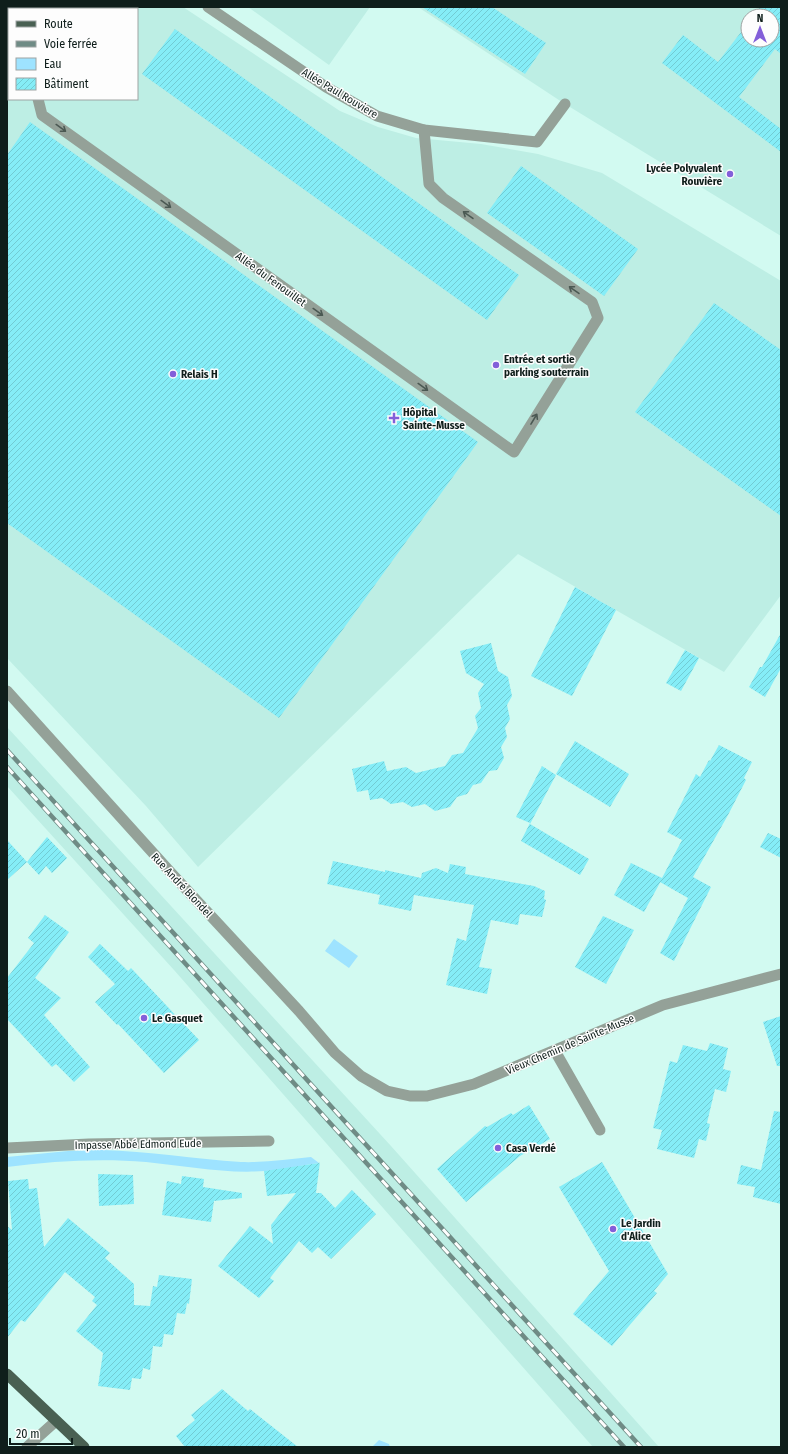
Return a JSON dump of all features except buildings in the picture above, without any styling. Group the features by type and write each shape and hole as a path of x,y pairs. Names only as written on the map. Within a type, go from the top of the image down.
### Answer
{"main road":[{"path":"7,1374 84,1447"}],"street":[{"name":"Allée Paul Rouviere","path":"208,7 326,87 377,116 424,130 537,142 565,104"},
{"name":"Allée du Fenouillet","path":"38,100 42,115 514,452 598,318 592,302 443,198 429,184 424,130"},
{"name":"Rue André Blondel","path":"7,691 172,874 299,1011 335,1053 361,1076"},
{"name":"Vieux Chemin de Sainte-Musse","path":"361,1076 387,1091 410,1096 427,1096 474,1084 663,1005 781,974"},
{"path":"555,1051 600,1130"},
{"name":"Impasse Abbé Edmond Eude","path":"7,1148 89,1144 269,1141"},
{"path":"27,1447 56,1420"}],"shaded area":[{"name":"Hôpital Sainte-Musse","path":"183,7 340,111 378,127 416,138 481,144 538,154 602,173 781,281 781,595 724,672 518,554 198,867 146,806 7,658 7,80 8,79 8,100 138,100 138,8 129,8"},
{"path":"248,7 370,7 329,65"},
{"name":"Lycée Polyvalent Rouvière","path":"418,7 781,7 781,236 565,104"},
{"path":"7,727 391,1146 659,1447 593,1447 174,970 7,786"}],"water":[{"path":"334,939 358,956 349,968 325,951"},
{"path":"102,1150 241,1162 311,1157 319,1163 278,1170 250,1172 220,1171 146,1162 111,1160 42,1163 7,1167 7,1157 68,1151"},
{"path":"379,1440 389,1444 390,1447 372,1447"}],"railway":[{"path":"7,750 641,1447"},
{"path":"7,767 624,1447"}],"place":[{"name":"Lycée Polyvalent Rouvière","path":"730,174"},
{"name":"Entrée et sortie parking souterrain","path":"496,365"},
{"name":"Relais H","path":"173,374"},
{"name":"Hôpital Sainte-Musse","path":"394,418"},
{"name":"Le Gasquet","path":"144,1018"},
{"name":"Casa Verdé","path":"498,1148"},
{"name":"Le Jardin d'Alice","path":"613,1229"}]}
